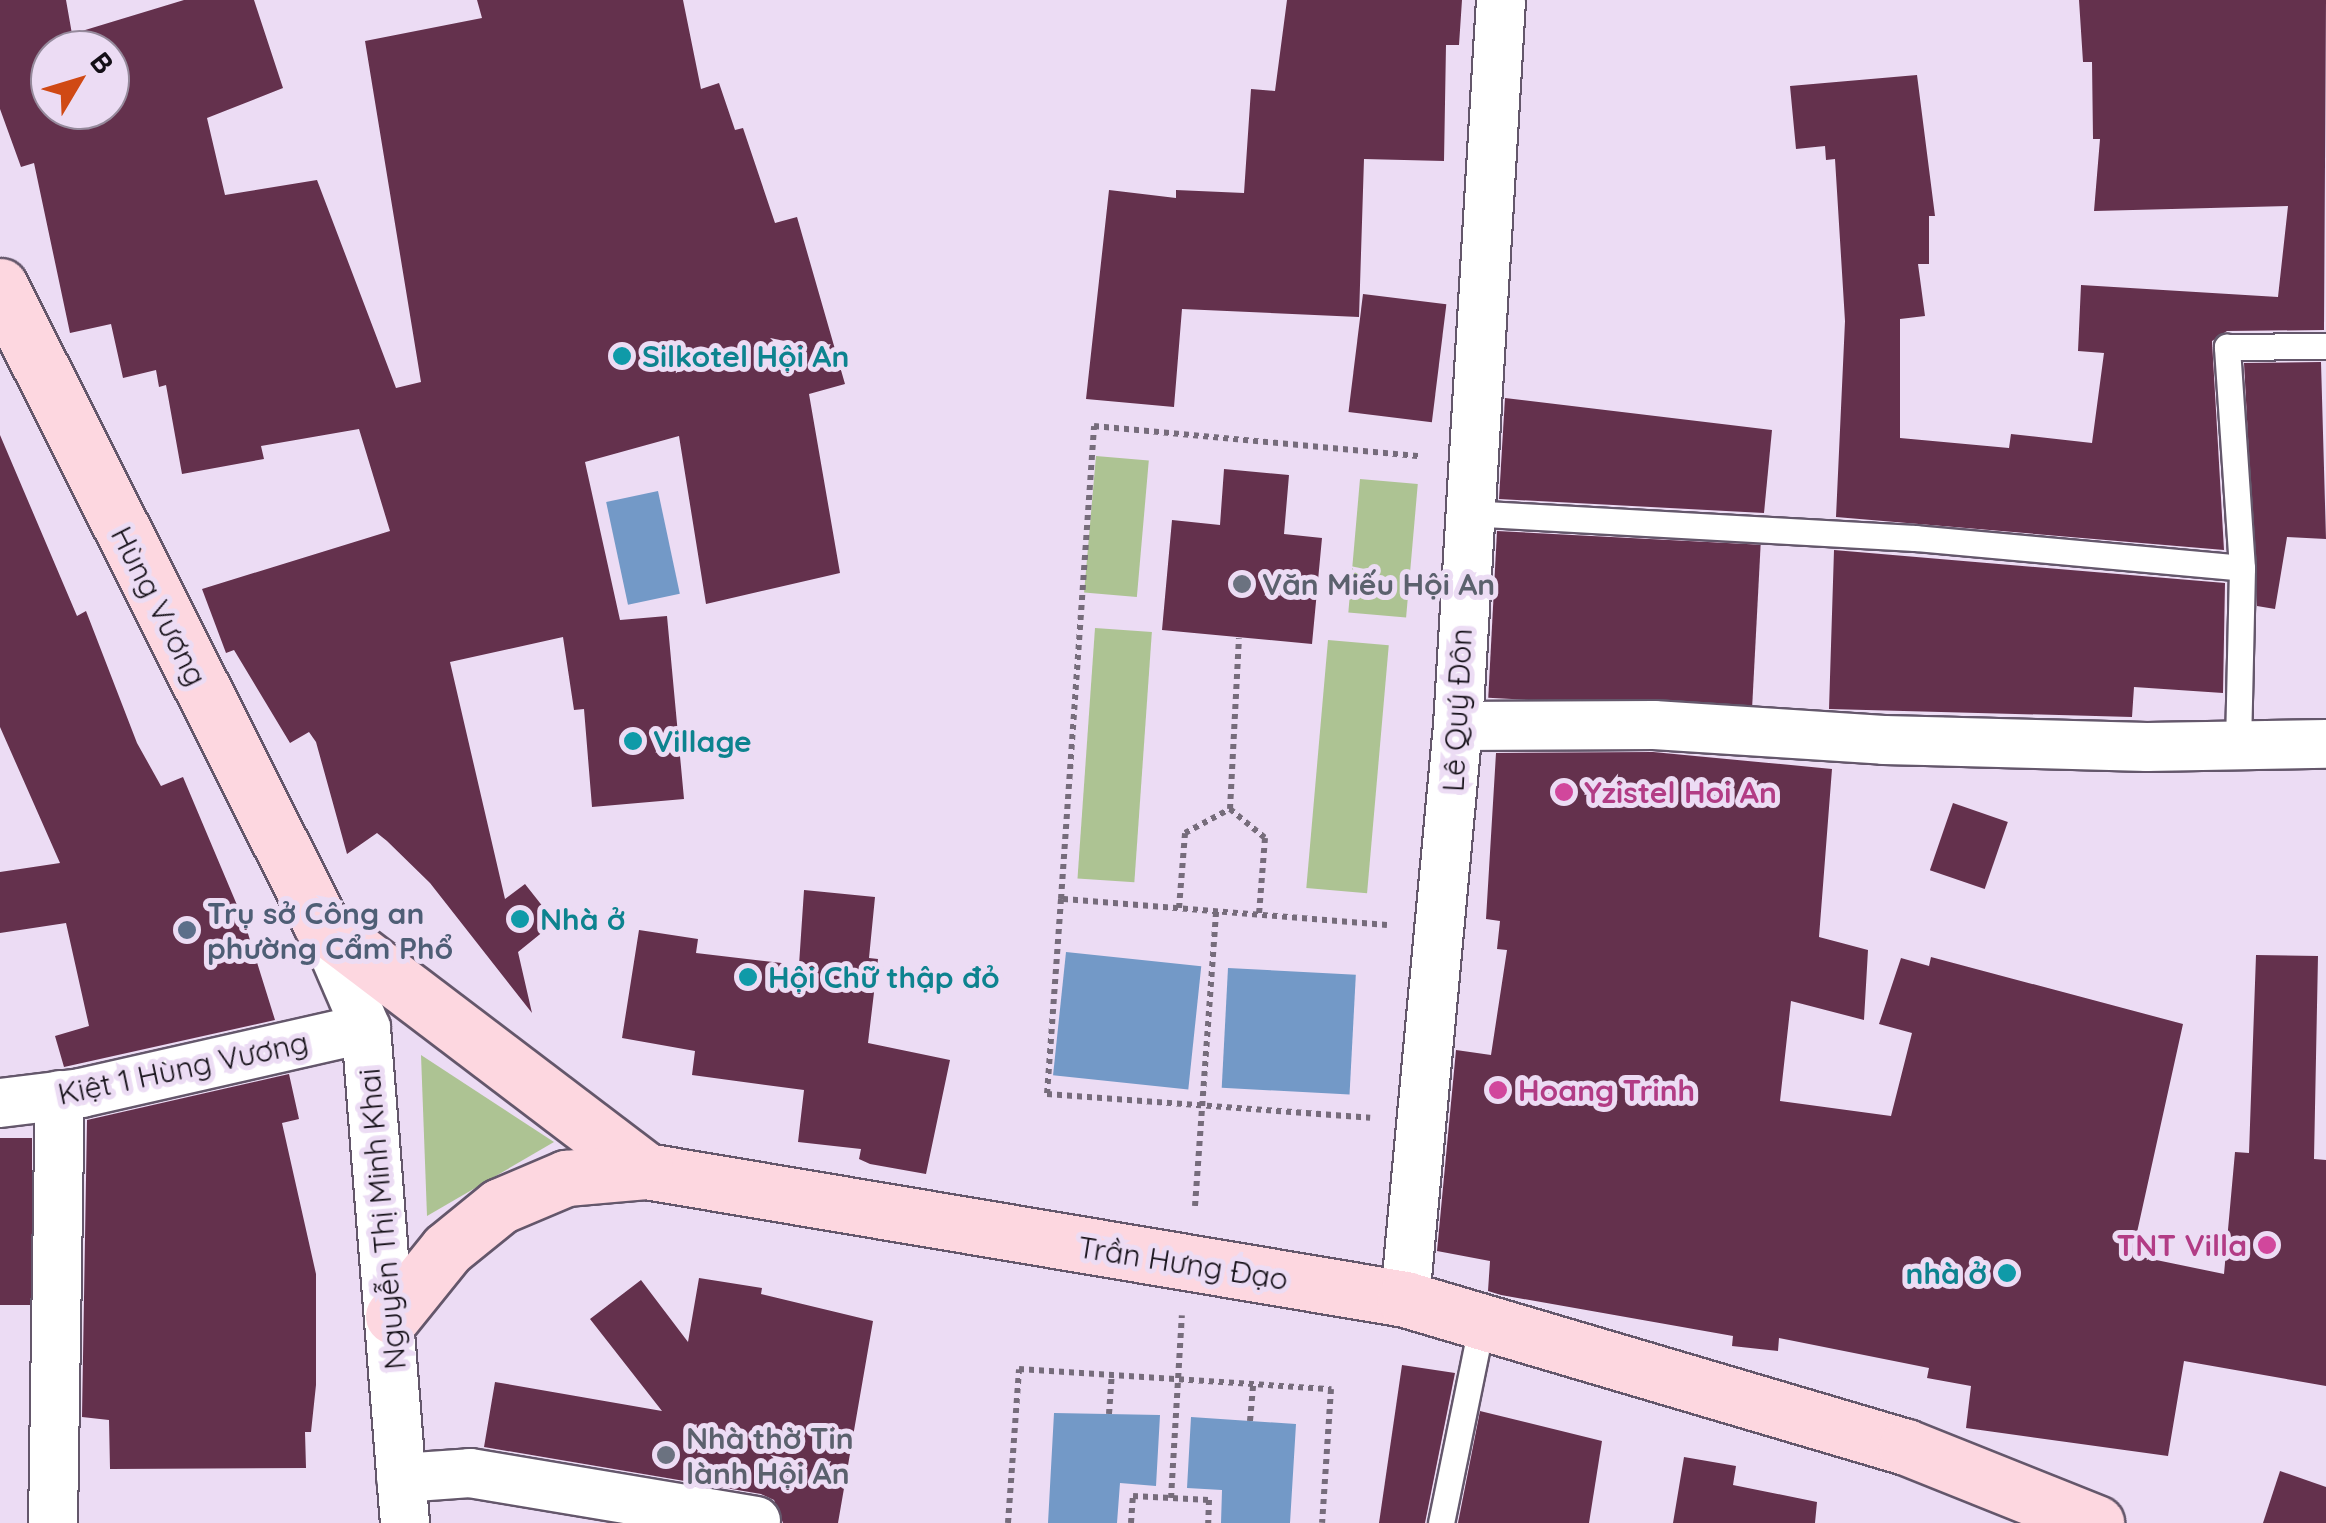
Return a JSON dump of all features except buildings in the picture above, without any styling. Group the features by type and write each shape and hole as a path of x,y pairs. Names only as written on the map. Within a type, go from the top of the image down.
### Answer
{"main road":[{"name":"Hùng Vương","path":"0,286 321,924"},
{"name":"Trần Hưng Đạo","path":"321,924 646,1170 1405,1299 1906,1447 2078,1510 2096,1523"},
{"path":"393,1316 447,1250 500,1206 566,1178 646,1170"}],"street":[{"name":"Lê Quý Đôn","path":"1405,1299 1458,726 1466,513 1501,0"},
{"path":"1458,726 1654,725 1884,740 2326,744"},
{"name":"Nguyễn Thị Minh Khai","path":"321,924 366,1028 393,1316 403,1500"},
{"name":"Kiệt 1 Hùng Vương","path":"0,1104 60,1096 366,1028"},
{"path":"54,1523 60,1096"},
{"path":"403,1500 470,1473 756,1521"}],"lane":[{"path":"2238,745 2242,568 2227,347 2326,346"},
{"path":"1466,513 1915,538 2242,568"},
{"path":"1441,1523 1482,1321"}],"path":[{"path":"1372,1099 1370,1118 1047,1094 1094,426 1428,457"},
{"path":"1230,809 1238,638"},
{"path":"1179,908 1185,832 1230,809"},
{"path":"1230,809 1266,838 1259,914"},
{"path":"1061,899 1387,926"},
{"path":"1385,945 1388,906"},
{"path":"1195,1206 1216,910"},
{"path":"1171,1498 1185,1264"},
{"path":"1008,1523 1020,1369 1331,1389 1322,1523"},
{"path":"1109,1414 1112,1375"},
{"path":"1250,1421 1253,1384"},
{"path":"1131,1523 1133,1496 1209,1500 1208,1523"}],"green space":[{"path":"1096,456 1149,461 1137,597 1084,592"},
{"path":"1360,479 1418,484 1406,618 1348,612"},
{"path":"1095,628 1152,632 1134,882 1077,878"},
{"path":"1328,640 1389,645 1367,893 1306,888"},
{"path":"421,1055 554,1142 427,1216"}],"water":[{"path":"658,491 680,594 628,605 606,502"},
{"path":"1066,952 1201,966 1188,1090 1053,1075"},
{"path":"1228,968 1356,975 1350,1095 1222,1088"},
{"path":"1054,1413 1160,1415 1156,1486 1120,1483 1117,1523 1048,1523"},
{"path":"1191,1417 1296,1424 1290,1523 1221,1523 1222,1490 1187,1488"}],"place":[{"name":"Silkotel Hội An","path":"622,356"},
{"name":"Văn Miếu Hội An","path":"1242,584"},
{"name":"Village","path":"633,741"},
{"name":"Yzistel Hoi An","path":"1564,792"},
{"name":"Nhà ở","path":"520,919"},
{"name":"Trụ sở Công an phường Cẩm Phổ","path":"187,930"},
{"name":"Hội Chữ thập đỏ","path":"748,977"},
{"name":"Hoang Trinh","path":"1498,1090"},
{"name":"TNT Villa","path":"2267,1245"},
{"name":"nhà ở","path":"2007,1273"},
{"name":"Nhà thờ Tin lành Hội An","path":"666,1455"}]}
